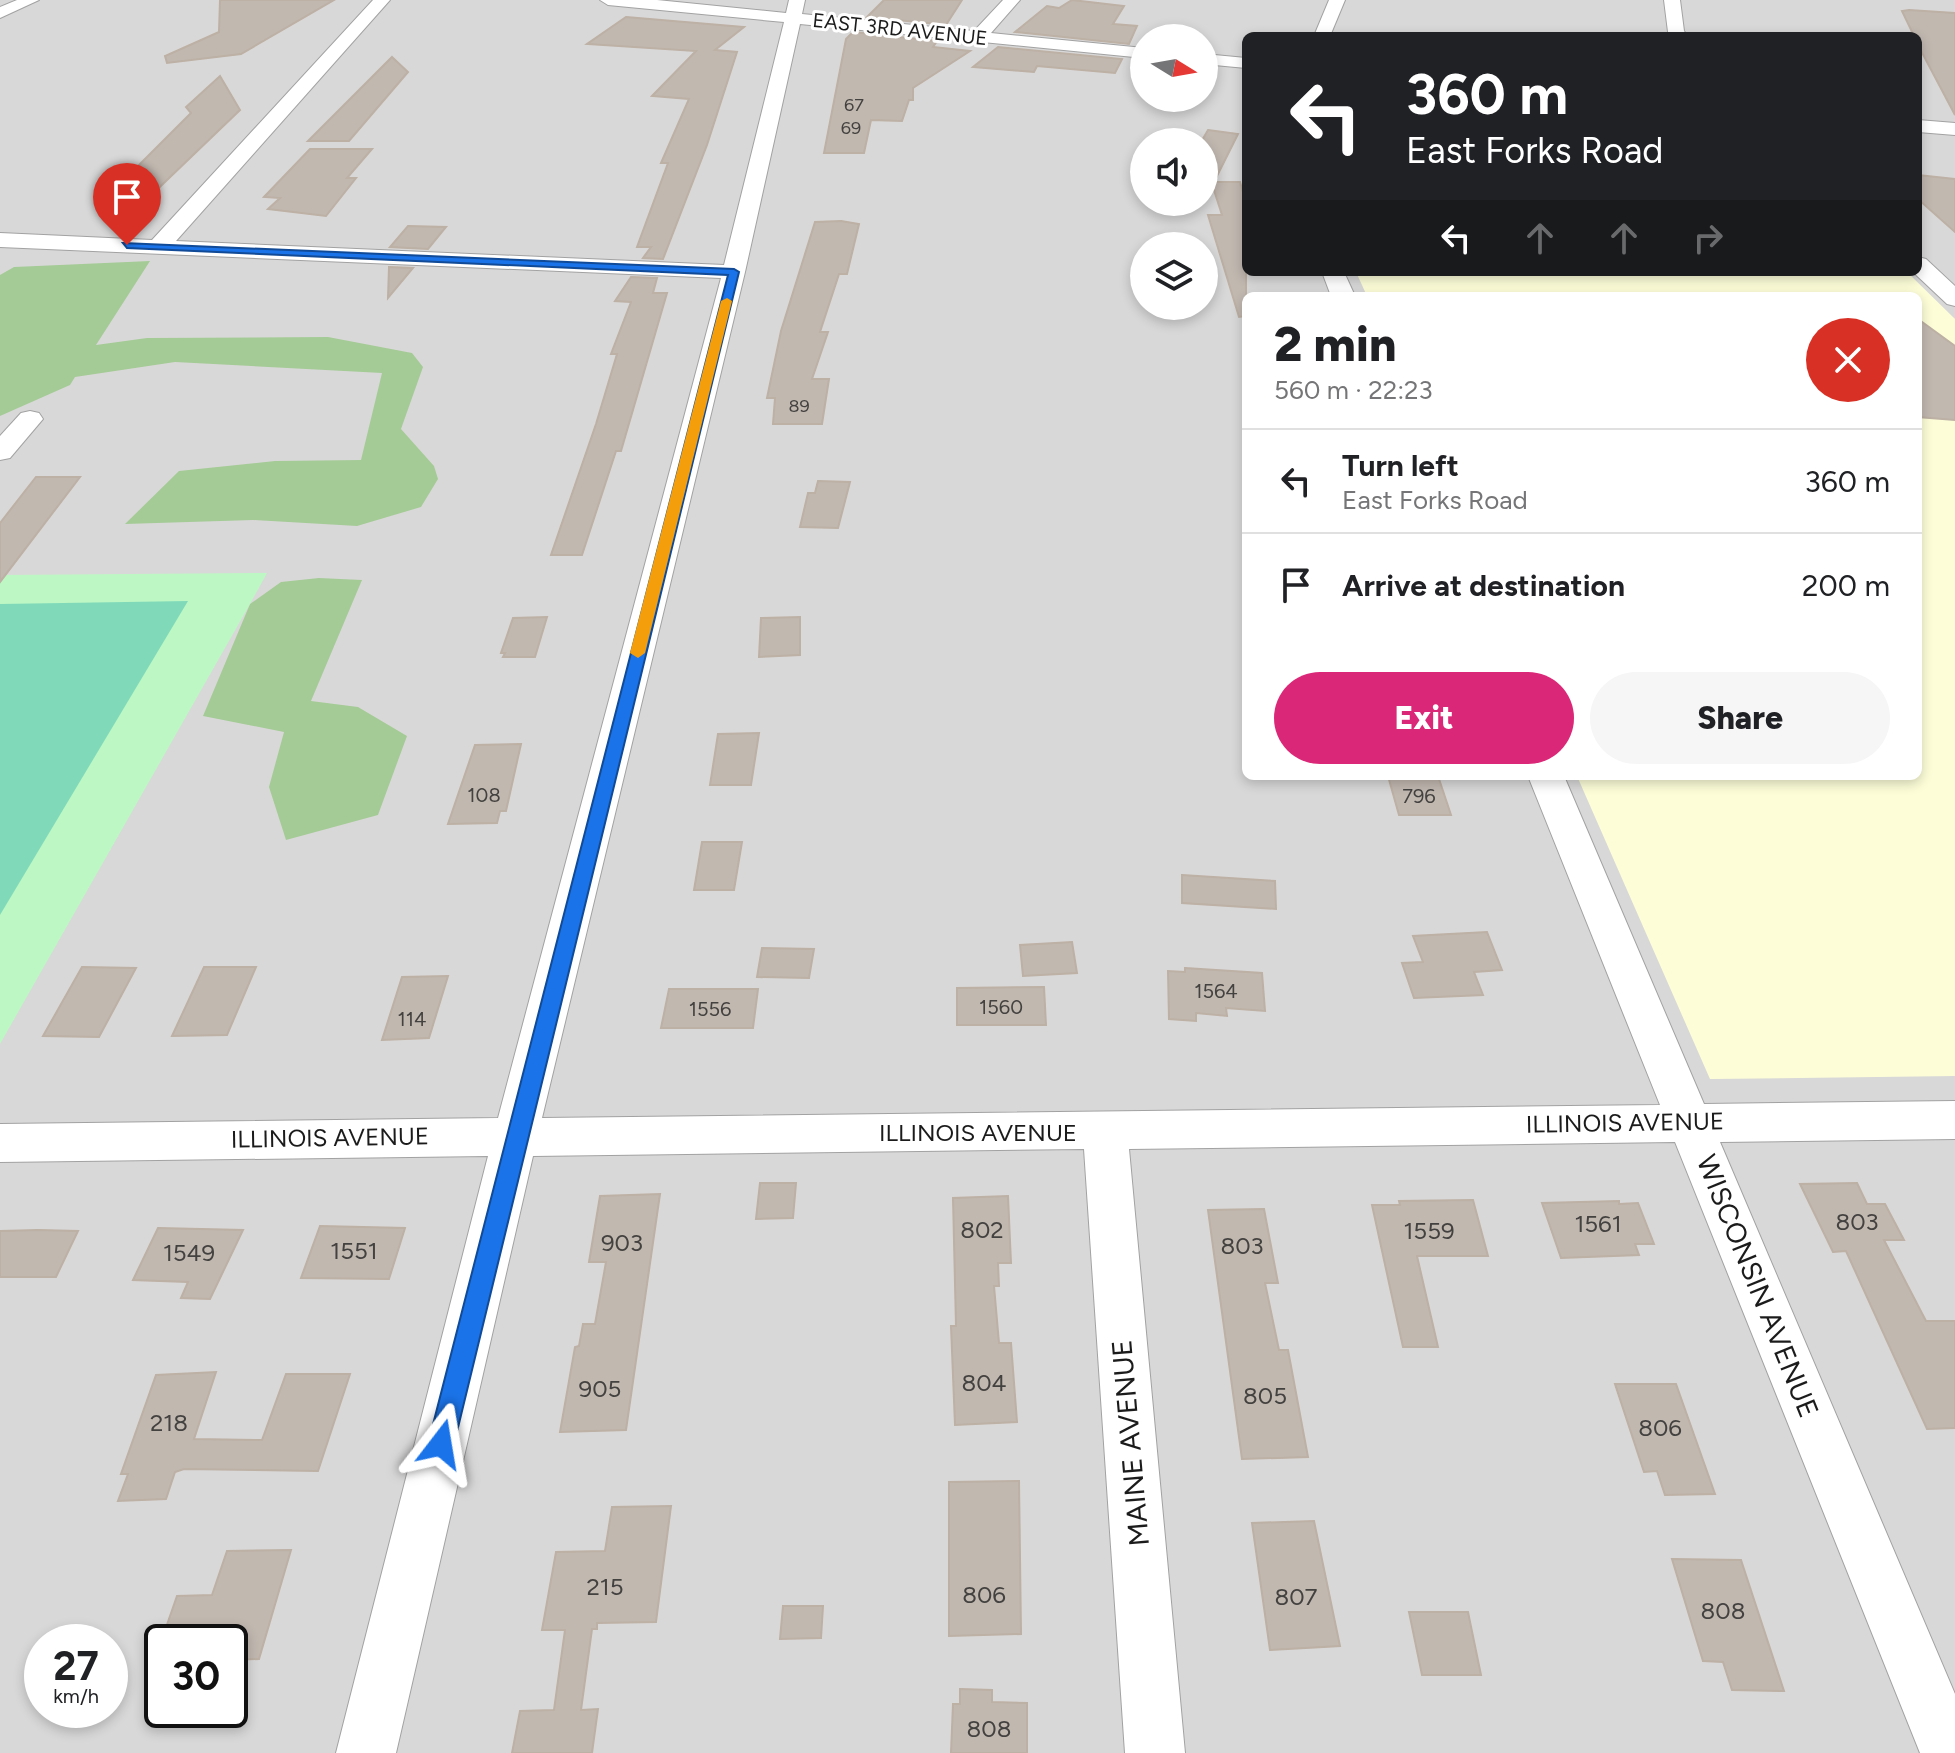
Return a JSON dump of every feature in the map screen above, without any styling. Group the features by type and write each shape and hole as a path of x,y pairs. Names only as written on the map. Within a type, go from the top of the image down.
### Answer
{"street":[{"path":"0,13 31,0"},
{"path":"159,246 382,0"},
{"name":"EAST 3RD AVENUE","path":"608,0 794,9 979,36 1130,52"},
{"path":"979,36 1012,0"},
{"path":"1324,32 1337,0"},
{"path":"1672,0 1676,32"},
{"path":"366,1753 516,1135 734,272 794,9"},
{"path":"1218,60 1242,63"},
{"path":"1922,126 1955,129"},
{"path":"0,240 734,272"},
{"path":"1922,268 1955,299"},
{"path":"0,452 30,419"},
{"name":"WISCONSIN AVENUE","path":"1548,780 1950,1753"},
{"name":"ILLINOIS AVENUE","path":"0,1143 1955,1120"},
{"name":"MAINE AVENUE","path":"1105,1132 1155,1753"}],"shaded area":[{"path":"0,0 1955,0 1955,1753 0,1753"},
{"path":"150,261 96,345 147,338 328,337 412,353 423,367 401,429 434,466 438,479 421,507 357,526 253,520 125,524 179,471 275,461 361,460 382,373 175,362 75,377 70,385 0,416 0,275 14,267"},
{"path":"1358,276 1911,276 1955,319 1955,1076 1710,1079 1579,780 1922,780 1922,292 1365,292"},
{"path":"319,578 362,580 311,701 358,707 407,736 378,815 286,840 269,787 284,732 203,716 250,604 281,582"}],"green space":[{"path":"267,573 250,604 0,1044 0,575"},
{"path":"188,601 0,915 0,604"}],"building":[{"path":"220,0 334,0 241,54 167,63 165,56 219,32"},
{"path":"884,0 962,0 946,25 867,17"},
{"path":"1072,0 1124,6 1113,24 1130,25 1129,44 1015,32 1047,6 1059,8"},
{"path":"1902,11 1955,13 1955,115 1922,53 1922,32 1912,32"},
{"path":"626,17 744,27 715,50 737,52 707,145 663,259 643,258 651,247 637,247 668,163 661,163 689,99 652,96 696,51 587,44"},
{"path":"853,32 937,41 933,47 970,51 913,88 913,100 909,100 902,121 871,120 864,153 824,153 846,39"},
{"path":"998,47 1122,59 1115,73 1037,66 1034,72 973,67"},
{"path":"392,57 408,72 349,141 308,141"},
{"path":"220,76 240,110 140,206 98,206 191,113 186,107"},
{"path":"1218,131 1238,134 1218,174"},
{"path":"310,149 372,149 347,178 356,178 326,216 268,209 280,198 264,197"},
{"path":"1922,175 1955,179 1955,232 1922,203"},
{"path":"1218,182 1240,182 1242,276 1246,276 1246,292 1242,292 1242,317 1239,317 1218,248 1218,232 1213,232 1208,216 1222,215 1218,203"},
{"path":"815,222 859,224 847,274 839,274 820,332 828,332 812,379 829,379 822,424 773,424 775,398 767,398 781,331"},
{"path":"408,226 446,227 428,249 390,247"},
{"path":"389,267 413,268 388,298"},
{"path":"631,277 657,278 653,293 667,293 621,451 616,451 582,555 551,555 596,424 617,354 611,354 631,302 615,301"},
{"path":"1922,322 1955,346 1955,420 1922,417"},
{"path":"36,477 80,477 0,582 0,523"},
{"path":"818,481 850,482 838,528 800,527 808,493 815,493"},
{"path":"547,617 535,657 503,657 505,653 501,653 513,618"},
{"path":"800,617 800,655 759,657 761,618"},
{"path":"759,733 751,785 710,785 718,734"},
{"path":"521,744 506,811 500,811 497,823 448,824 475,745"},
{"path":"1389,780 1439,780 1451,815 1399,815"},
{"path":"702,842 742,842 734,890 694,890"},
{"path":"1182,875 1275,881 1276,909 1182,903"},
{"path":"1487,932 1502,970 1474,972 1483,995 1414,998 1402,963 1423,962 1413,936"},
{"path":"1072,942 1077,973 1023,976 1020,945"},
{"path":"762,948 814,949 809,978 757,977"},
{"path":"82,967 136,968 99,1037 43,1036"},
{"path":"204,967 256,967 227,1035 172,1036"},
{"path":"1185,968 1262,973 1265,1011 1226,1008 1227,1016 1196,1013 1196,1021 1169,1019 1168,971 1185,972"},
{"path":"448,976 429,1038 382,1040 402,977"},
{"path":"1044,987 1046,1025 957,1025 957,988"},
{"path":"669,989 758,989 753,1028 661,1028"},
{"path":"760,1183 796,1183 793,1218 756,1219"},
{"path":"1857,1183 1867,1204 1885,1204 1904,1240 1884,1240 1926,1321 1955,1321 1955,1428 1927,1429 1846,1251 1833,1252 1800,1184"},
{"path":"660,1194 626,1430 560,1432 575,1347 579,1346 583,1324 595,1324 606,1262 589,1262 600,1196"},
{"path":"1008,1196 1011,1263 998,1263 999,1286 994,1286 999,1343 1011,1343 1017,1422 955,1425 951,1326 956,1326 953,1198"},
{"path":"1473,1200 1488,1256 1417,1256 1438,1347 1403,1347 1372,1205 1400,1205 1399,1201"},
{"path":"1619,1201 1619,1204 1638,1203 1654,1244 1635,1244 1639,1255 1561,1258 1542,1203"},
{"path":"1264,1209 1278,1283 1265,1283 1279,1350 1288,1350 1308,1457 1242,1459 1208,1210"},
{"path":"320,1226 405,1228 389,1279 301,1278"},
{"path":"158,1228 243,1230 210,1299 181,1298 188,1282 133,1280"},
{"path":"0,1231 78,1231 56,1277 0,1277"},
{"path":"216,1372 194,1439 262,1440 286,1374 350,1374 318,1471 184,1469 175,1472 166,1499 118,1501 128,1474 121,1474 156,1375"},
{"path":"1615,1384 1676,1384 1715,1494 1665,1495 1657,1471 1644,1472"},
{"path":"1019,1481 1021,1634 949,1636 949,1482"},
{"path":"671,1506 656,1622 597,1623 597,1629 592,1629 581,1710 598,1709 592,1753 512,1753 520,1711 554,1710 565,1630 542,1630 556,1552 605,1551 612,1507"},
{"path":"1314,1521 1340,1646 1270,1650 1252,1523"},
{"path":"291,1550 259,1659 248,1659 248,1624 167,1624 177,1596 212,1595 227,1551"},
{"path":"1672,1559 1741,1560 1784,1691 1732,1690 1723,1662 1703,1661"},
{"path":"783,1606 823,1606 821,1638 780,1639"},
{"path":"1409,1612 1468,1612 1481,1675 1422,1675"},
{"path":"960,1689 992,1690 992,1702 1027,1703 1027,1753 951,1753 953,1704 960,1704"}],"slow traffic":[{"path":"638,653 727,301"}],"route":[{"path":"127,245 734,272 441,1444"}]}
